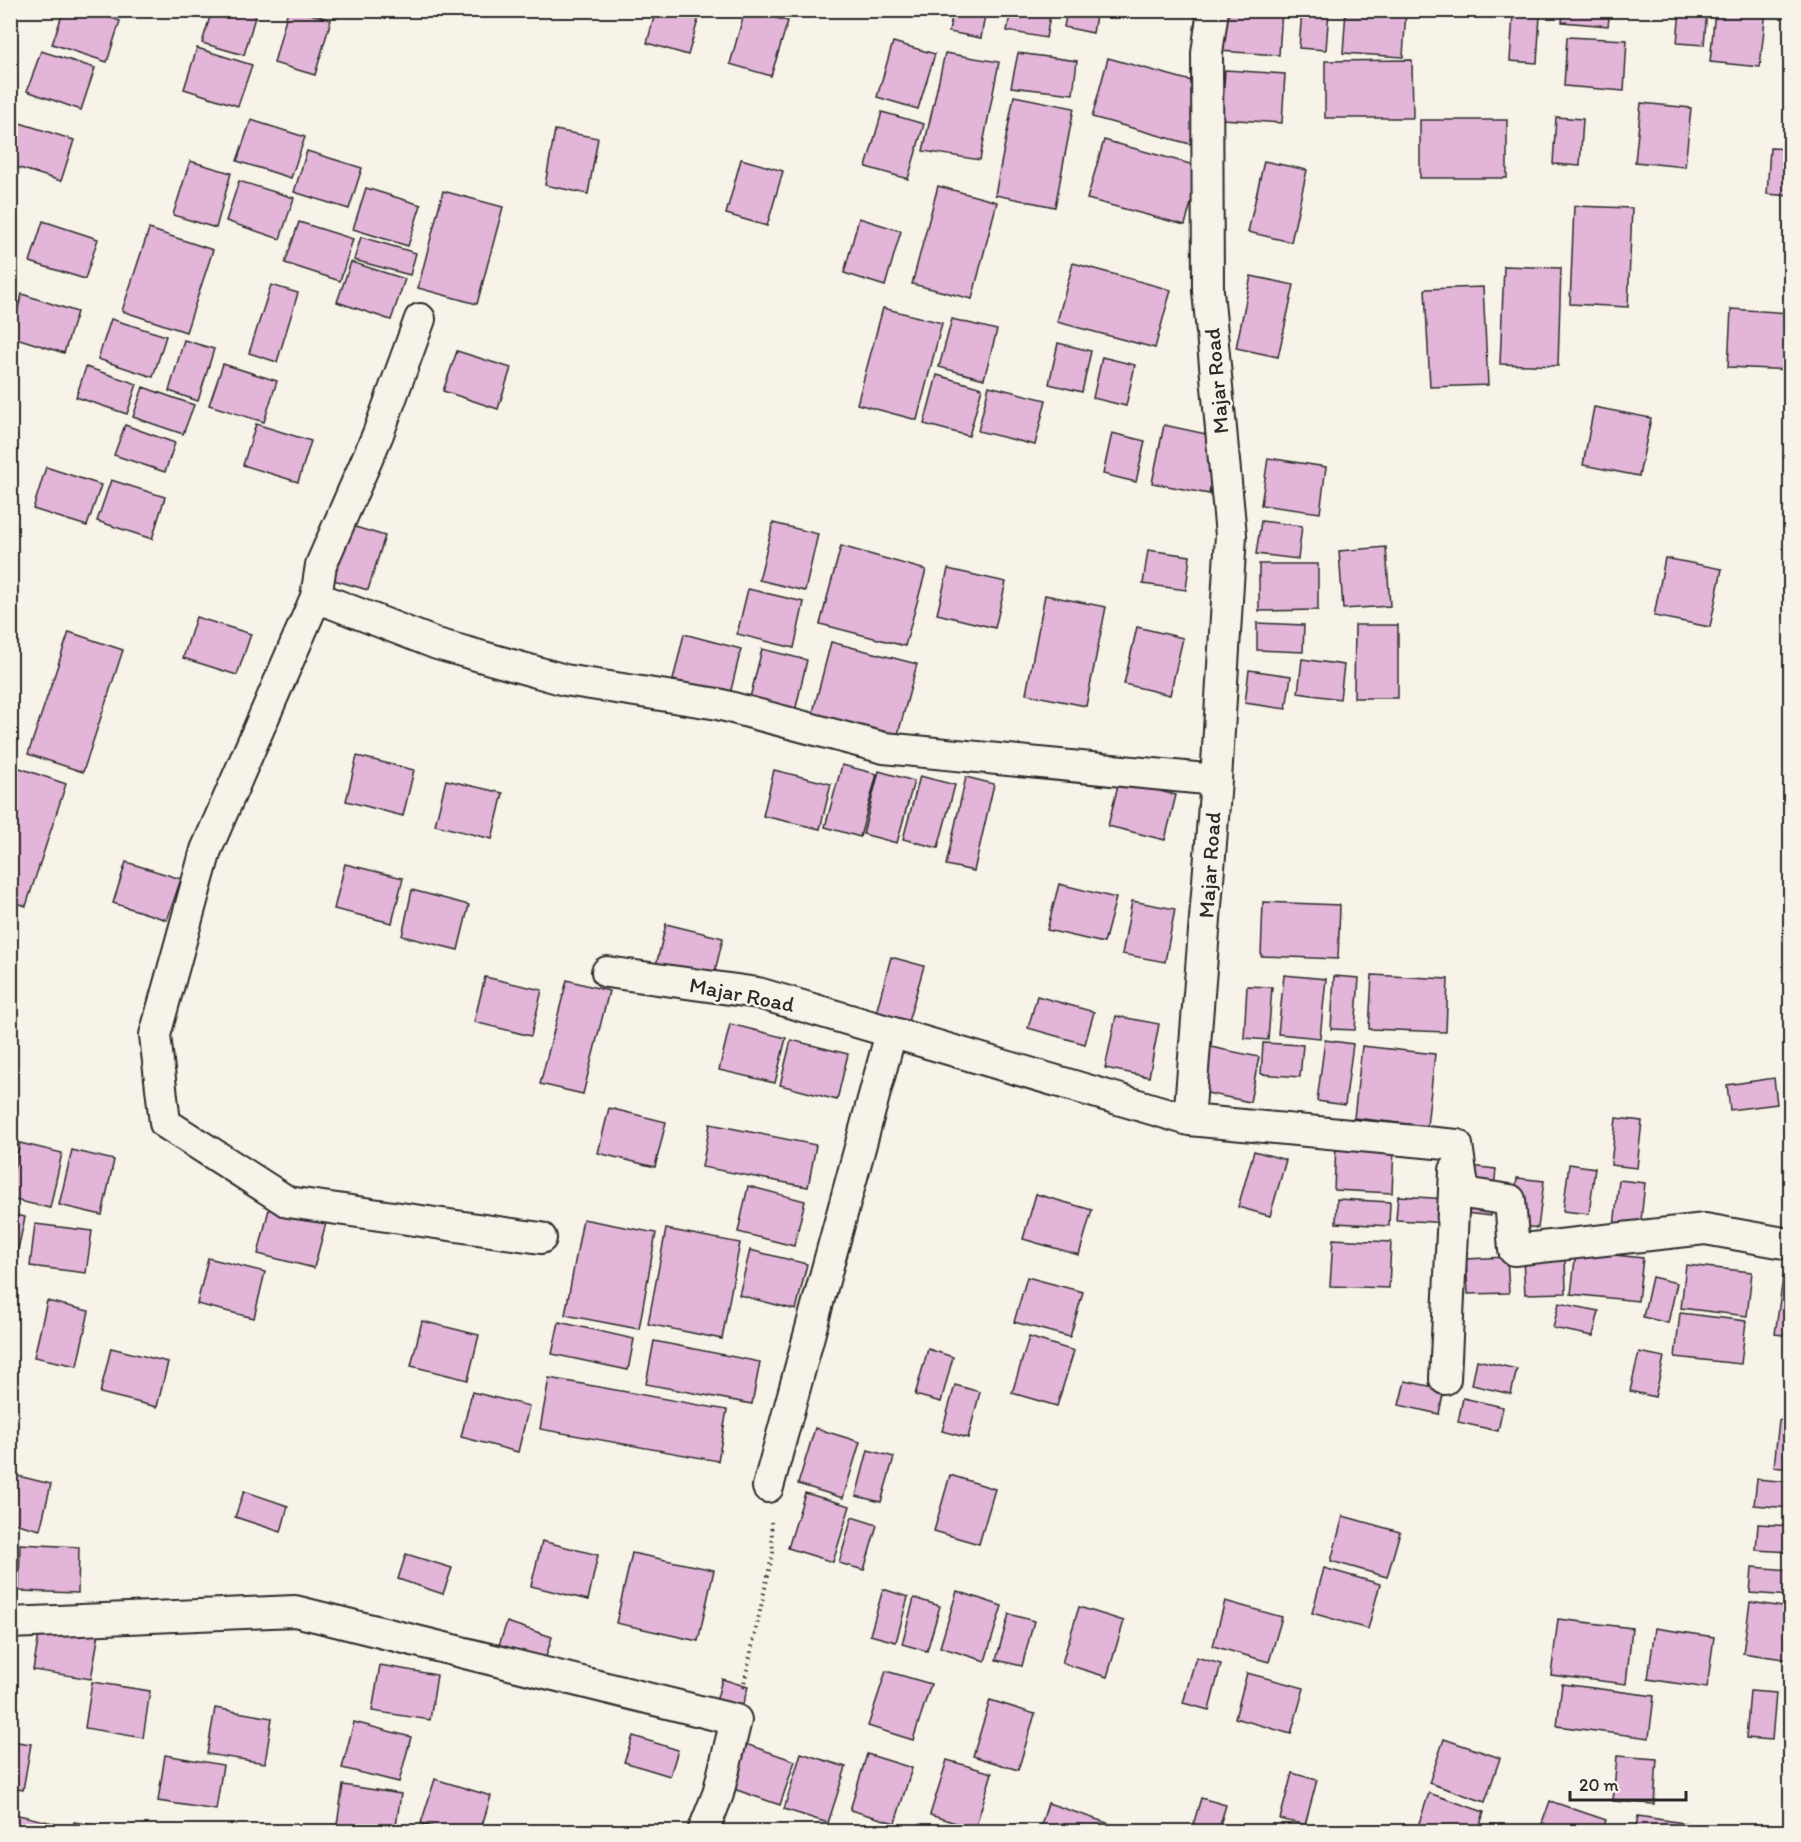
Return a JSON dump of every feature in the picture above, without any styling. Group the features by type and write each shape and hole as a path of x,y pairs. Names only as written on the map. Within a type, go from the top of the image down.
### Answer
{"street":[{"name":"Majar Road","path":"607,972 758,993 1189,1120 1231,535 1208,291 1207,53 1213,10"},
{"path":"420,320 378,434 321,565 316,597 206,850 155,1035 165,1123 288,1202 541,1238"},
{"path":"316,597 437,644 565,680 718,704 884,748 1215,780"},
{"path":"768,1488 891,1033"},
{"path":"1189,1120 1457,1145"},
{"path":"1457,1145 1464,1193 1510,1200 1514,1250 1706,1228 1791,1244"},
{"path":"1445,1379 1457,1145"},
{"path":"10,1623 295,1611 736,1720 718,1794 702,1832"}],"path":[{"path":"736,1720 773,1552 768,1488"}],"building":[{"path":"64,10 89,10 120,21 107,62 52,44"},
{"path":"212,10 257,10 244,55 202,43"},
{"path":"288,10 298,10 331,20 315,75 274,63"},
{"path":"656,10 701,10 688,55 647,43"},
{"path":"745,10 788,21 771,76 730,64"},
{"path":"908,10 940,10 939,18 908,13"},
{"path":"953,10 986,10 981,38 949,32"},
{"path":"1011,10 1051,10 1046,38 1007,31"},
{"path":"1067,10 1097,10 1093,33 1064,27"},
{"path":"1222,10 1282,10 1279,55 1219,51"},
{"path":"1302,10 1329,10 1326,50 1299,48"},
{"path":"1346,10 1406,10 1403,57 1343,53"},
{"path":"1563,10 1610,10 1608,26 1562,22"},
{"path":"1680,10 1707,10 1704,45 1677,43"},
{"path":"1715,10 1766,10 1760,67 1710,62"},
{"path":"1513,14 1540,16 1537,63 1510,61"},
{"path":"1567,37 1627,40 1624,91 1564,86"},
{"path":"893,42 935,54 918,109 877,97"},
{"path":"197,48 252,65 238,106 184,89"},
{"path":"41,51 95,68 81,110 27,91"},
{"path":"945,53 999,62 980,160 923,151"},
{"path":"1018,53 1077,61 1073,94 1011,87"},
{"path":"1108,58 1206,85 1190,144 1092,117"},
{"path":"1790,59 1790,106 1786,106"},
{"path":"1412,60 1413,118 1325,118 1325,61"},
{"path":"1225,70 1285,74 1282,123 1222,119"},
{"path":"1014,96 1074,108 1055,207 995,195"},
{"path":"1641,103 1691,108 1685,167 1635,162"},
{"path":"882,112 924,124 908,179 866,167"},
{"path":"1556,117 1583,119 1580,166 1553,164"},
{"path":"251,120 305,137 291,178 237,161"},
{"path":"1420,120 1507,120 1507,178 1420,178"},
{"path":"20,123 74,140 61,181 10,165 10,152"},
{"path":"555,130 598,138 588,194 545,185"},
{"path":"1104,140 1201,167 1185,225 1087,199"},
{"path":"1770,148 1790,149 1790,196 1767,194"},
{"path":"307,151 362,168 349,209 294,192"},
{"path":"741,159 783,171 767,226 726,214"},
{"path":"190,161 231,173 216,228 173,215"},
{"path":"1264,161 1307,170 1291,242 1248,232"},
{"path":"239,181 294,198 280,239 226,221"},
{"path":"938,186 997,202 972,299 912,284"},
{"path":"366,188 421,205 408,246 353,229"},
{"path":"443,191 503,207 477,304 418,288"},
{"path":"1574,206 1632,208 1628,307 1570,304"},
{"path":"859,218 901,231 885,286 844,273"},
{"path":"43,221 98,239 85,279 30,262"},
{"path":"299,222 353,239 340,281 285,263"},
{"path":"149,229 213,250 186,332 122,311"},
{"path":"361,237 416,253 410,275 354,260"},
{"path":"351,262 405,279 391,320 337,302"},
{"path":"1073,263 1171,290 1155,348 1057,322"},
{"path":"1504,266 1561,268 1558,366 1500,364"},
{"path":"1251,276 1294,285 1278,357 1236,348"},
{"path":"271,285 298,293 277,362 249,353"},
{"path":"1483,287 1488,385 1430,387 1425,289"},
{"path":"22,294 77,312 64,353 10,336"},
{"path":"883,308 942,323 917,420 857,404"},
{"path":"1731,309 1790,313 1790,370 1728,367"},
{"path":"111,319 166,336 153,377 98,359"},
{"path":"952,319 997,330 984,379 939,367"},
{"path":"184,340 214,349 198,401 169,391"},
{"path":"1058,343 1091,351 1082,392 1049,384"},
{"path":"457,351 511,368 498,409 443,391"},
{"path":"1102,357 1135,365 1126,406 1093,398"},
{"path":"223,364 277,381 264,422 209,405"},
{"path":"86,367 137,384 127,414 76,397"},
{"path":"937,375 982,388 969,436 924,424"},
{"path":"989,386 1046,400 1035,445 978,431"},
{"path":"143,387 194,405 183,434 133,417"},
{"path":"1594,407 1651,418 1639,476 1583,465"},
{"path":"256,424 311,441 298,482 243,465"},
{"path":"125,425 175,443 165,472 114,455"},
{"path":"1164,425 1220,437 1209,494 1152,483"},
{"path":"1112,433 1145,441 1136,482 1103,474"},
{"path":"1268,458 1326,467 1320,513 1261,505"},
{"path":"46,467 101,485 87,526 33,509"},
{"path":"111,480 165,497 152,539 97,521"},
{"path":"1261,521 1302,526 1298,559 1256,554"},
{"path":"342,523 385,536 368,590 327,578"},
{"path":"773,523 818,534 805,591 759,580"},
{"path":"841,546 926,570 905,646 820,624"},
{"path":"1386,547 1390,606 1343,609 1339,551"},
{"path":"1148,550 1190,556 1186,590 1143,584"},
{"path":"1665,558 1722,569 1710,627 1654,616"},
{"path":"1259,564 1318,564 1318,610 1259,611"},
{"path":"948,569 1006,582 995,628 937,614"},
{"path":"748,589 804,602 794,648 737,634"},
{"path":"1045,595 1106,607 1086,706 1026,694"},
{"path":"196,617 251,634 237,675 183,658"},
{"path":"1257,623 1304,625 1303,652 1257,650"},
{"path":"1355,625 1398,625 1398,698 1354,698"},
{"path":"1137,627 1183,638 1170,695 1124,684"},
{"path":"69,632 123,650 83,772 28,754"},
{"path":"684,634 741,649 730,694 673,680"},
{"path":"831,642 917,664 896,742 811,720"},
{"path":"762,649 807,660 794,716 748,706"},
{"path":"1302,659 1344,665 1340,699 1298,693"},
{"path":"1249,670 1291,676 1286,709 1245,703"},
{"path":"357,756 414,770 403,816 346,801"},
{"path":"11,765 66,784 26,906 10,901"},
{"path":"842,765 877,774 860,837 825,827"},
{"path":"774,770 831,784 820,829 763,816"},
{"path":"879,771 914,781 897,843 863,834"},
{"path":"920,776 955,785 938,848 903,839"},
{"path":"966,777 994,784 974,871 946,865"},
{"path":"446,780 503,793 492,839 435,825"},
{"path":"1119,781 1176,795 1165,840 1108,826"},
{"path":"126,862 181,879 167,920 113,903"},
{"path":"345,864 403,878 392,923 334,909"},
{"path":"1059,884 1116,898 1104,943 1047,930"},
{"path":"412,890 469,905 458,950 402,936"},
{"path":"1132,901 1175,909 1165,962 1122,954"},
{"path":"1263,902 1340,905 1338,959 1261,956"},
{"path":"666,924 723,938 712,984 655,970"},
{"path":"891,957 924,966 908,1022 876,1013"},
{"path":"1284,975 1326,979 1320,1038 1278,1034"},
{"path":"1372,975 1448,979 1446,1032 1369,1029"},
{"path":"1334,976 1359,978 1355,1030 1331,1029"},
{"path":"485,977 542,990 531,1036 474,1022"},
{"path":"567,980 609,991 583,1094 540,1084"},
{"path":"1247,986 1272,987 1268,1040 1244,1038"},
{"path":"1037,996 1094,1012 1085,1044 1028,1028"},
{"path":"1116,1016 1159,1024 1149,1077 1105,1068"},
{"path":"730,1024 786,1038 775,1083 719,1070"},
{"path":"791,1040 848,1054 837,1100 780,1085"},
{"path":"1325,1040 1353,1044 1345,1105 1317,1101"},
{"path":"1263,1043 1303,1045 1300,1077 1261,1074"},
{"path":"1206,1046 1259,1057 1250,1102 1197,1091"},
{"path":"1362,1046 1435,1054 1427,1126 1354,1118"},
{"path":"1774,1078 1777,1104 1730,1110 1727,1085"},
{"path":"609,1108 666,1122 655,1167 598,1153"},
{"path":"1616,1118 1642,1121 1637,1168 1611,1165"},
{"path":"710,1124 816,1145 808,1187 702,1167"},
{"path":"20,1143 62,1153 50,1208 10,1199 10,1185"},
{"path":"1336,1144 1394,1147 1392,1193 1334,1190"},
{"path":"72,1150 114,1160 102,1215 59,1205"},
{"path":"1254,1151 1286,1160 1270,1216 1238,1207"},
{"path":"1569,1164 1595,1168 1589,1214 1563,1211"},
{"path":"1470,1166 1496,1169 1491,1216 1465,1213"},
{"path":"1517,1178 1544,1181 1538,1228 1512,1225"},
{"path":"1619,1180 1645,1183 1640,1230 1614,1227"},
{"path":"748,1186 805,1201 794,1246 738,1232"},
{"path":"1036,1194 1092,1210 1079,1255 1023,1239"},
{"path":"1398,1196 1450,1199 1449,1223 1396,1220"},
{"path":"1337,1199 1390,1202 1389,1226 1336,1223"},
{"path":"269,1209 326,1223 314,1268 258,1254"},
{"path":"10,1214 25,1217 13,1273 10,1272"},
{"path":"583,1219 656,1233 639,1329 565,1315"},
{"path":"35,1224 92,1231 86,1273 30,1266"},
{"path":"666,1229 740,1243 722,1339 648,1324"},
{"path":"1333,1239 1391,1242 1389,1288 1330,1286"},
{"path":"750,1250 807,1264 796,1310 739,1295"},
{"path":"1576,1251 1643,1258 1638,1301 1571,1294"},
{"path":"1507,1257 1509,1293 1468,1294 1466,1259"},
{"path":"1565,1257 1566,1293 1525,1294 1523,1259"},
{"path":"208,1258 265,1272 254,1318 197,1304"},
{"path":"1686,1265 1752,1272 1747,1316 1681,1308"},
{"path":"1027,1277 1083,1292 1070,1337 1014,1322"},
{"path":"1652,1277 1677,1283 1668,1323 1643,1317"},
{"path":"1783,1278 1790,1279 1790,1336 1775,1334"},
{"path":"47,1301 89,1311 77,1366 34,1357"},
{"path":"1559,1303 1599,1311 1593,1336 1553,1328"},
{"path":"1680,1313 1746,1321 1741,1364 1675,1357"},
{"path":"422,1321 479,1335 468,1380 411,1366"},
{"path":"559,1322 634,1339 628,1370 552,1354"},
{"path":"1029,1337 1074,1351 1057,1406 1012,1393"},
{"path":"654,1341 760,1362 752,1404 646,1384"},
{"path":"111,1348 168,1362 157,1407 100,1393"},
{"path":"928,1349 953,1357 941,1402 915,1395"},
{"path":"1639,1352 1664,1357 1655,1397 1630,1391"},
{"path":"1477,1360 1517,1369 1511,1394 1472,1385"},
{"path":"549,1378 727,1410 718,1461 540,1429"},
{"path":"1405,1381 1444,1389 1439,1414 1399,1405"},
{"path":"955,1385 980,1392 968,1438 942,1431"},
{"path":"472,1392 529,1406 518,1452 461,1437"},
{"path":"1463,1398 1503,1407 1498,1431 1458,1422"},
{"path":"1779,1420 1790,1422 1790,1469 1774,1467"},
{"path":"815,1428 860,1442 843,1498 798,1484"},
{"path":"868,1450 894,1457 881,1502 856,1496"},
{"path":"10,1474 51,1484 40,1530 10,1522"},
{"path":"950,1475 995,1489 979,1544 934,1531"},
{"path":"1757,1479 1790,1482 1790,1508 1754,1505"},
{"path":"244,1491 288,1506 281,1532 235,1517"},
{"path":"805,1493 850,1506 833,1562 788,1548"},
{"path":"1343,1516 1400,1532 1387,1577 1331,1561"},
{"path":"852,1517 877,1525 864,1570 839,1563"},
{"path":"1758,1524 1790,1526 1790,1552 1756,1550"},
{"path":"542,1541 598,1555 588,1600 531,1586"},
{"path":"20,1544 79,1547 78,1593 19,1591"},
{"path":"632,1553 714,1570 698,1641 616,1623"},
{"path":"406,1554 452,1568 443,1594 398,1579"},
{"path":"1752,1567 1790,1570 1790,1596 1750,1593"},
{"path":"1324,1568 1380,1584 1368,1629 1312,1613"},
{"path":"883,1589 908,1597 896,1642 870,1635"},
{"path":"957,1591 1002,1606 985,1661 940,1647"},
{"path":"914,1598 940,1606 927,1651 902,1644"},
{"path":"1225,1601 1282,1617 1269,1662 1213,1646"},
{"path":"1750,1602 1790,1608 1790,1660 1743,1653"},
{"path":"1079,1607 1124,1621 1107,1677 1062,1663"},
{"path":"1009,1614 1034,1621 1022,1666 996,1660"},
{"path":"1558,1619 1632,1628 1626,1684 1551,1675"},
{"path":"507,1622 552,1637 544,1663 498,1648"},
{"path":"41,1623 99,1633 91,1679 33,1670"},
{"path":"1655,1628 1714,1637 1707,1688 1648,1679"},
{"path":"1196,1657 1221,1664 1209,1710 1183,1703"},
{"path":"380,1665 437,1675 430,1720 372,1711"},
{"path":"886,1671 931,1684 913,1740 868,1726"},
{"path":"1247,1673 1304,1688 1291,1734 1235,1718"},
{"path":"722,1679 748,1687 735,1732 710,1725"},
{"path":"92,1682 150,1691 143,1738 85,1728"},
{"path":"1562,1684 1654,1696 1649,1738 1557,1726"},
{"path":"1750,1691 1776,1693 1772,1740 1746,1738"},
{"path":"990,1700 1035,1714 1018,1770 973,1756"},
{"path":"215,1708 272,1718 265,1763 207,1754"},
{"path":"354,1722 411,1737 399,1782 342,1768"},
{"path":"633,1736 678,1750 670,1776 624,1762"},
{"path":"1444,1739 1500,1758 1485,1802 1429,1783"},
{"path":"10,1741 31,1744 23,1790 10,1788"},
{"path":"740,1742 795,1761 780,1805 725,1786"},
{"path":"801,1753 846,1767 828,1823 784,1809"},
{"path":"867,1754 912,1768 895,1823 850,1810"},
{"path":"165,1755 223,1765 216,1810 158,1801"},
{"path":"1617,1756 1657,1759 1654,1804 1613,1801"},
{"path":"947,1760 992,1773 975,1829 930,1815"},
{"path":"1292,1773 1317,1780 1305,1825 1280,1819"},
{"path":"435,1779 491,1796 480,1832 447,1832 421,1823"},
{"path":"343,1785 401,1794 395,1832 336,1831"},
{"path":"1429,1793 1484,1812 1478,1832 1416,1832"},
{"path":"1201,1798 1226,1805 1218,1832 1191,1832"},
{"path":"1550,1801 1606,1820 1602,1832 1539,1832"},
{"path":"1048,1803 1131,1831 1131,1832 1039,1832"},
{"path":"10,1813 53,1823 51,1832 10,1832"},
{"path":"1638,1816 1696,1825 1695,1832 1635,1832"},
{"path":"74,1822 132,1831 72,1832"},
{"path":"423,1825 442,1832 421,1832"}]}
